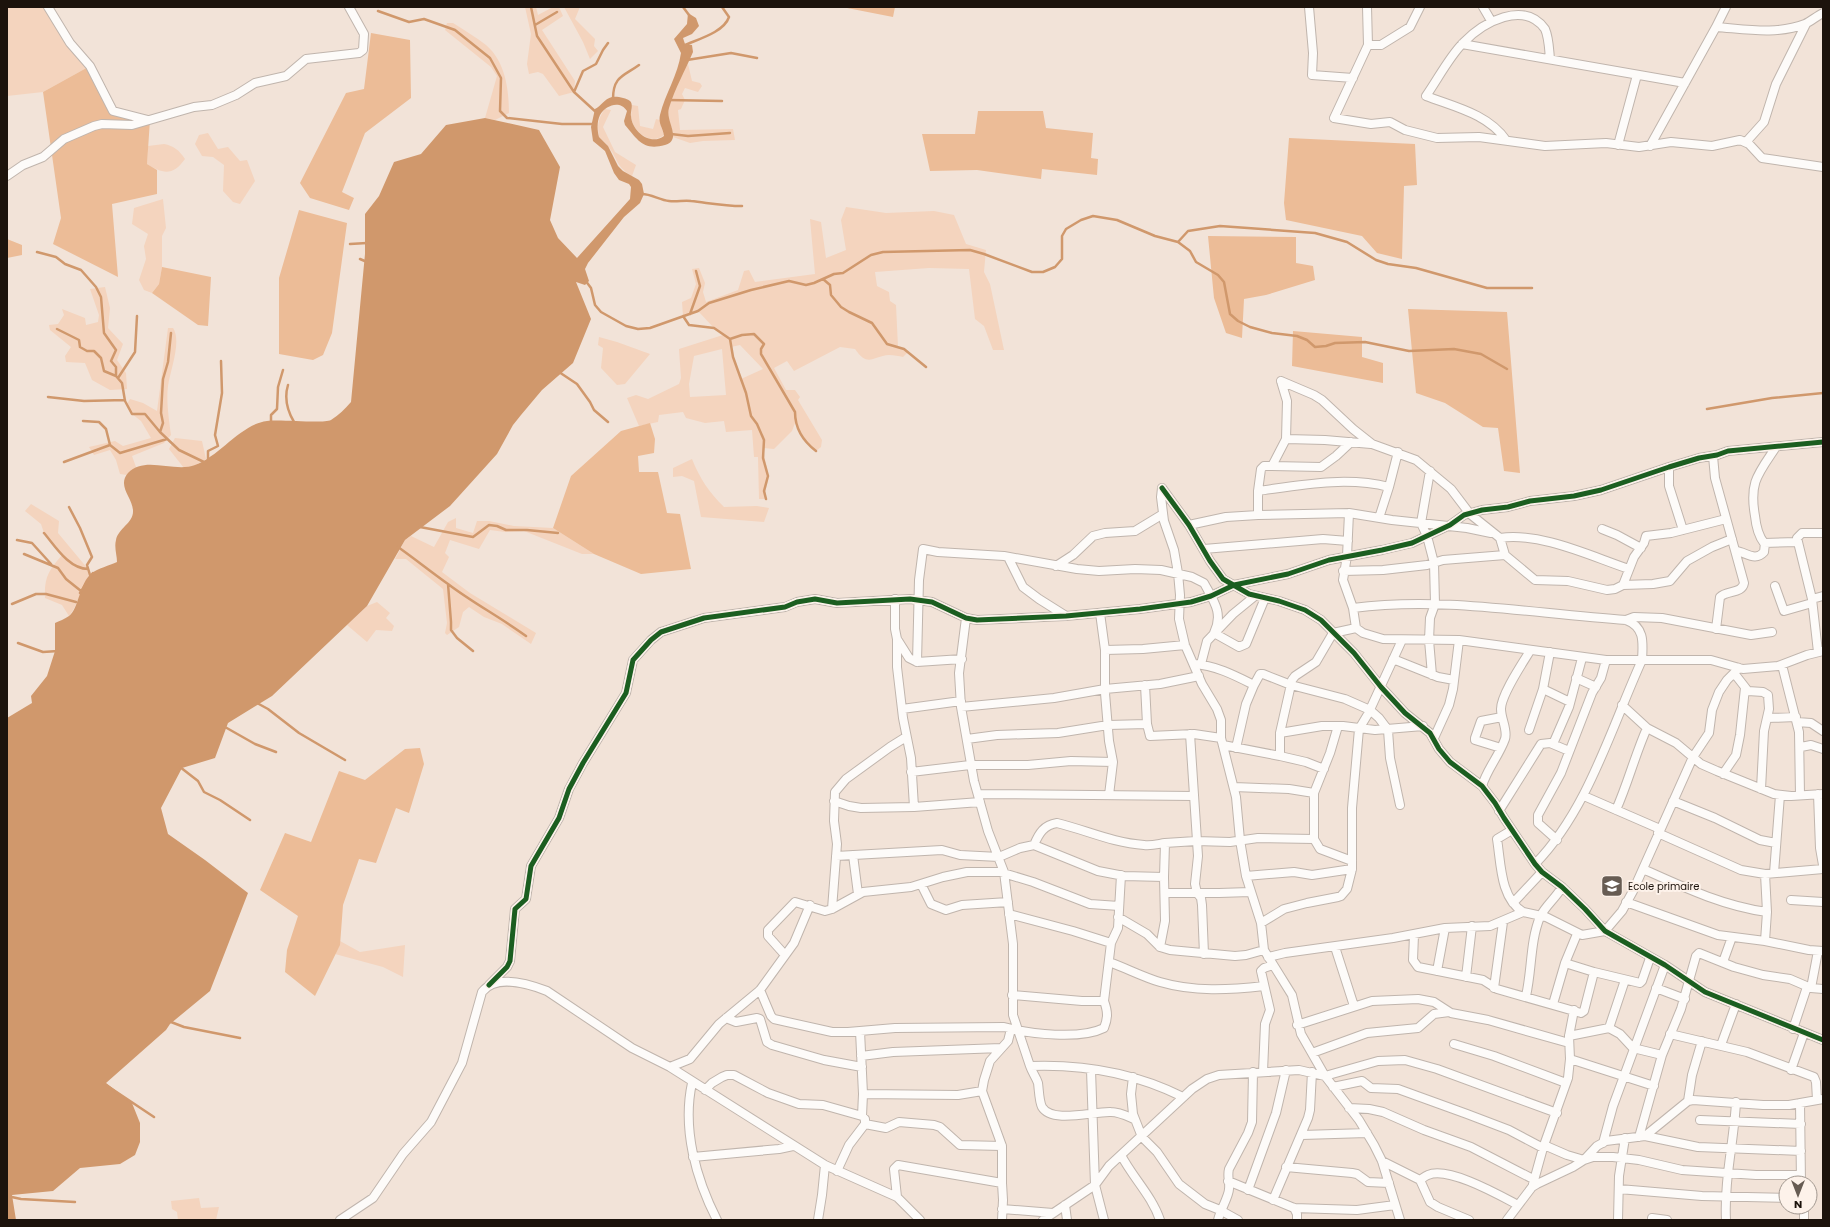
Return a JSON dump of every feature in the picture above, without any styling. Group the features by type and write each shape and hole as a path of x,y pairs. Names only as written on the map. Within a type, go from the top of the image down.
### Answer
{"street":[{"path":"48,7 70,43 90,66 113,111 150,120"},
{"path":"7,176 23,165 43,157 64,139 94,126 102,124 132,125 194,108 212,105 236,95 255,83 286,76 306,60 359,53 363,50 364,34 349,7"},
{"path":"1309,7 1313,53 1312,75 1353,78"},
{"path":"1367,7 1368,45 1334,118 1371,124 1390,122 1405,130 1437,138 1479,138 1506,140 1545,146 1590,143 1630,147 1650,146 1671,142 1712,146 1740,140 1746,142 1762,158 1823,167"},
{"path":"1368,45 1381,44 1410,27 1420,7"},
{"path":"1483,7 1490,19"},
{"path":"1650,146 1726,7"},
{"path":"1506,140 1494,126 1480,117 1426,96 1462,44 1490,19 1514,9 1522,9 1528,12 1538,20 1545,29 1550,59"},
{"path":"1716,27 1773,31 1790,29 1806,24 1823,13"},
{"path":"1746,142 1764,122 1776,84 1806,24"},
{"path":"1462,44 1685,83"},
{"path":"1618,145 1637,75"},
{"path":"1272,466 1286,439 1287,401 1281,381 1322,400 1353,430 1372,444"},
{"path":"1286,439 1325,440 1372,444 1412,458 1451,489 1470,514 1498,536 1505,555 1535,580 1562,580 1610,590 1615,590 1623,585 1653,584 1670,581 1687,561 1732,538"},
{"path":"1258,515 1258,491 1262,468 1272,466 1321,467 1351,442"},
{"path":"340,1220 373,1198 403,1154 431,1122 462,1063 482,992 507,967 510,961 515,908 527,896 531,866 550,831 559,818 569,789 583,763 626,693 633,660 654,636 661,632 704,618 785,608 797,602 815,599 837,603 895,599 918,600 932,602 966,618 977,620 1066,616 1168,606 1191,602 1211,596 1234,586 1288,574 1323,562 1412,543 1450,525 1458,519 1482,510 1508,508 1530,501 1574,496 1601,490 1669,467 1699,458 1713,456 1728,450 1823,442"},
{"path":"1736,551 1750,556 1759,556 1764,552 1765,543 1758,532 1752,492 1755,481 1776,447"},
{"path":"1378,518 1389,487 1398,452"},
{"path":"1713,456 1713,473 1736,551 1744,585 1739,591 1726,592 1720,597 1716,629"},
{"path":"1669,467 1669,486 1683,530"},
{"path":"1430,471 1421,523 1428,536 1434,563 1435,604 1430,618 1429,640 1432,675"},
{"path":"1258,491 1359,481 1389,487"},
{"path":"1400,1220 1382,1161 1367,1134 1325,1076 1312,1053 1297,1025 1292,995 1266,954 1260,923 1246,876 1234,787 1222,742 1220,716 1199,676 1197,664 1185,645 1178,614 1178,573 1174,550 1163,514 1162,488 1190,525 1223,579 1255,596 1279,601 1305,610 1321,620 1354,653 1380,687 1405,713 1423,726 1434,738 1439,749 1450,762 1482,786 1535,864 1542,872 1585,909 1605,931 1650,958 1665,965 1705,992 1823,1040"},
{"path":"1349,513 1347,556 1343,580 1352,608 1356,628"},
{"path":"1190,525 1226,517 1349,513 1378,518 1450,525 1498,536 1525,536 1553,543 1630,569"},
{"path":"1056,566 1073,555 1093,536 1105,533 1135,531 1163,514"},
{"path":"1623,585 1634,557 1646,536 1683,530 1726,519"},
{"path":"1602,529 1617,535 1640,548"},
{"path":"1280,756 1280,733 1291,685 1295,676 1316,662 1333,633 1356,628 1375,638 1402,640 1459,640 1530,651 1550,652 1582,658 1606,660 1715,660 1736,670 1782,665 1795,659 1821,651 1812,601 1797,542 1798,536 1802,533 1823,534"},
{"path":"1204,549 1323,539 1348,541"},
{"path":"1765,543 1797,542"},
{"path":"917,662 918,600 920,566 923,549 938,552 1008,557 1056,566 1099,571 1135,569 1161,570 1178,573 1201,580 1204,583 1219,615 1218,626 1214,633"},
{"path":"1344,571 1383,570 1456,559 1505,555"},
{"path":"1008,557 1023,587 1066,616"},
{"path":"1775,586 1784,611 1823,596"},
{"path":"1197,664 1205,644 1214,633 1233,614 1255,596"},
{"path":"1214,633 1239,647 1246,644 1265,598"},
{"path":"895,599 895,629 898,639 911,660 917,662 962,659"},
{"path":"1352,608 1387,604 1484,606 1626,620 1636,625 1641,634 1642,660 1584,796 1557,840 1535,864"},
{"path":"1100,613 1105,650 1105,688 1113,762 1110,795"},
{"path":"1626,620 1634,617 1662,618 1751,635 1772,632"},
{"path":"966,618 959,683 961,704 970,765 988,830 1004,872 1013,944 1012,995 1015,1030 1037,1081 1042,1107 1046,1112 1064,1117 1094,1112 1111,1112 1134,1119"},
{"path":"898,639 897,668 906,737 911,758 914,807"},
{"path":"1260,923 1284,909 1342,896 1347,889 1352,865 1352,808 1359,729 1370,710 1402,640"},
{"path":"1434,738 1449,705 1459,640"},
{"path":"1105,650 1143,649 1185,645"},
{"path":"1482,786 1490,766 1505,738 1501,708 1504,697 1530,651"},
{"path":"1529,730 1543,689 1550,652"},
{"path":"1553,744 1566,715 1582,658"},
{"path":"1393,659 1432,675 1454,680"},
{"path":"1557,840 1538,823 1537,818 1560,773 1601,678 1606,660"},
{"path":"1197,664 1233,675 1254,685"},
{"path":"1782,665 1796,720 1801,747 1800,795"},
{"path":"1736,670 1748,691 1763,692 1768,694 1768,718 1764,731 1761,789"},
{"path":"1512,830 1496,839 1505,888 1513,903 1523,912 1541,916 1578,934 1588,935 1605,931 1610,927 1622,911 1626,902 1634,891 1672,801 1693,757 1709,733 1712,710 1719,692 1736,670"},
{"path":"1236,748 1246,704 1254,685 1262,674 1291,685 1345,699 1370,710 1388,730 1390,758 1400,805"},
{"path":"902,709 1054,698 1105,688 1145,685 1199,676"},
{"path":"1576,678 1596,687"},
{"path":"1145,685 1147,724 1149,734 1153,736 1190,734 1222,742 1236,748 1306,762 1324,769"},
{"path":"1723,774 1736,755 1740,735 1745,688"},
{"path":"1543,689 1570,702"},
{"path":"1622,705 1647,728 1676,743 1701,764 1723,774 1780,795 1820,794 1823,865"},
{"path":"1501,748 1475,740 1475,738 1481,721 1502,717"},
{"path":"1768,718 1796,720 1811,723 1823,731"},
{"path":"967,739 997,735 1058,733 1108,725 1147,724"},
{"path":"1280,733 1322,726 1388,730 1423,726"},
{"path":"1338,726 1324,769 1314,793 1314,839 1320,849 1352,865"},
{"path":"1616,810 1625,791 1632,767 1647,728"},
{"path":"1190,734 1198,856 1196,878 1197,893 1201,898 1202,905 1204,954"},
{"path":"832,909 837,844 834,801 835,792 846,779 906,737"},
{"path":"1499,811 1539,746 1544,742 1569,751"},
{"path":"1801,747 1811,745 1823,749"},
{"path":"911,772 970,765 1028,765 1071,761 1113,762"},
{"path":"1234,787 1289,789 1314,793"},
{"path":"834,801 861,808 914,807 979,798 1066,794 1194,796"},
{"path":"1765,941 1770,873 1776,843 1780,795"},
{"path":"1584,796 1741,870 1770,873 1823,869"},
{"path":"1672,801 1715,818 1760,840 1776,843"},
{"path":"1034,845 1040,831 1050,824 1057,823 1105,838 1130,844 1146,845 1264,838 1314,839"},
{"path":"1160,948 1165,921 1164,877 1166,843"},
{"path":"836,856 942,850 960,855 999,858 1020,848 1034,845 1098,871 1121,875 1164,877"},
{"path":"853,855 858,894"},
{"path":"1246,876 1294,872 1312,875 1352,865"},
{"path":"1643,869 1711,898 1747,909 1767,912"},
{"path":"786,955 768,936 768,930 794,902 810,905 824,911 832,909 858,894 871,891 902,889 967,872 1004,872 1090,904 1119,906"},
{"path":"1513,903 1542,872"},
{"path":"760,990 771,1016 774,1019 832,1032 895,1028 1004,1027 1015,1030 1082,1035 1095,1032 1104,1028 1108,1018 1108,1010 1104,1002 1111,943 1118,928 1121,875"},
{"path":"921,884 931,904 946,910 962,905 1008,902"},
{"path":"1526,996 1535,935 1541,916 1562,888"},
{"path":"1165,893 1250,892"},
{"path":"1791,900 1823,902"},
{"path":"1626,902 1659,912 1708,932 1820,951 1809,987 1793,1029"},
{"path":"670,1068 690,1059 726,1018 760,990 794,943 810,905"},
{"path":"1118,917 1147,934 1160,948 1179,952 1235,956 1285,953 1335,947 1414,935 1445,928 1490,926 1503,922 1523,912"},
{"path":"1009,914 1111,943"},
{"path":"1494,988 1503,922"},
{"path":"1466,977 1472,926"},
{"path":"1437,971 1445,928"},
{"path":"1553,1004 1565,963 1578,934"},
{"path":"1414,935 1414,963 1418,967 1483,980 1494,988 1581,1013 1584,1011 1594,972"},
{"path":"1723,962 1732,937"},
{"path":"1335,947 1354,1006"},
{"path":"1642,1136 1662,1055 1685,999 1699,954 1763,975 1790,979 1809,987 1823,989"},
{"path":"1565,963 1594,972 1640,983 1650,958"},
{"path":"1109,962 1160,982 1182,987 1218,990 1264,986"},
{"path":"1263,1072 1265,1024 1270,1010 1261,969 1273,965"},
{"path":"1603,1143 1612,1106 1665,965"},
{"path":"1609,1028 1625,980"},
{"path":"489,985 517,983 535,986 547,991 584,1018 632,1048 670,1068 825,1165 897,1197 920,1220"},
{"path":"1656,988 1685,999"},
{"path":"1012,995 1104,1002"},
{"path":"1297,1025 1372,1001 1418,998 1434,1002 1451,1013"},
{"path":"1721,1045 1736,1004"},
{"path":"1506,1220 1533,1183 1544,1146 1557,1113 1566,1083 1570,1059 1569,1040 1574,1010"},
{"path":"1312,1053 1367,1033 1418,1028 1434,1014 1451,1013 1488,1020 1569,1040 1599,1028 1609,1028 1620,1034 1633,1048 1662,1055"},
{"path":"726,1018 736,1022 757,1018 760,1020 767,1042 772,1045 824,1060 862,1067"},
{"path":"1002,1220 1002,1146 982,1092 990,1061 1008,1041 1015,1030"},
{"path":"837,1171 849,1145 865,1124 865,1119 862,1116 864,1094 860,1031"},
{"path":"1791,1070 1804,1033"},
{"path":"1642,1136 1688,1101 1699,1099 1762,1105 1800,1103 1820,1099 1816,1078 1791,1070 1747,1052 1670,1034"},
{"path":"1688,1101 1692,1075 1702,1041"},
{"path":"1454,1044 1494,1056 1566,1083"},
{"path":"861,1056 899,1051 1001,1048"},
{"path":"1570,1059 1624,1075 1654,1086"},
{"path":"1043,1220 1053,1212 1095,1186 1110,1166 1192,1089 1207,1079 1219,1075 1286,1070 1312,1072 1325,1076 1378,1061 1405,1060 1437,1069 1557,1113"},
{"path":"1030,1066 1091,1070 1133,1077 1165,1089 1183,1098"},
{"path":"1091,1070 1094,1112 1095,1186 1104,1220"},
{"path":"1248,1190 1276,1113 1286,1070"},
{"path":"1218,1220 1220,1210 1230,1190 1228,1181 1229,1169 1248,1133 1252,1122 1253,1072"},
{"path":"1273,1200 1286,1167 1302,1135 1310,1110 1312,1072"},
{"path":"705,1090 712,1083 722,1077 734,1075 768,1092 799,1104 823,1105 862,1116"},
{"path":"1133,1077 1131,1104 1134,1119 1142,1137 1157,1152 1179,1184 1204,1204 1220,1210 1238,1220"},
{"path":"1333,1087 1362,1081 1371,1088 1398,1089 1490,1122 1544,1146 1584,1160 1593,1157 1622,1158 1674,1169 1778,1177"},
{"path":"692,1083 690,1092 690,1135 693,1157 700,1181 718,1220"},
{"path":"864,1094 958,1095 982,1092"},
{"path":"1726,1220 1728,1172 1735,1122 1736,1102"},
{"path":"1800,1103 1801,1175"},
{"path":"1349,1108 1369,1109 1383,1112 1424,1130 1471,1147 1533,1183"},
{"path":"1700,1120 1801,1124"},
{"path":"865,1124 886,1128 899,1122 934,1125 940,1128 960,1146 1002,1146"},
{"path":"1302,1135 1367,1134"},
{"path":"1533,1183 1573,1167 1584,1160 1603,1143 1625,1138 1642,1136 1698,1147 1801,1151"},
{"path":"1618,1220 1619,1176 1625,1138"},
{"path":"693,1157 779,1149 793,1146"},
{"path":"1121,1156 1131,1174 1149,1196 1157,1210 1160,1220"},
{"path":"1382,1161 1420,1180 1430,1202 1469,1220"},
{"path":"818,1220 825,1165"},
{"path":"897,1197 894,1169 898,1165 1002,1183"},
{"path":"1286,1167 1352,1173 1357,1174 1368,1182 1389,1183"},
{"path":"1420,1180 1428,1174 1438,1173 1451,1175 1473,1183 1518,1205"},
{"path":"1228,1181 1294,1208 1357,1210 1395,1205"},
{"path":"1619,1189 1726,1198 1778,1198"},
{"path":"1065,1205 1067,1220"},
{"path":"1294,1208 1297,1220"},
{"path":"1002,1209 1053,1212"},
{"path":"1652,1218 1666,1220"}],"shaded area":[{"path":"7,7 48,7 90,66 43,92 7,96"},
{"path":"525,7 536,7 538,15 553,7 559,7 563,16 542,30 575,81 574,92 559,96 543,74 538,72 529,74 527,64 531,34"},
{"path":"564,7 580,7 575,19 595,39 594,46 598,51 590,59 583,42"},
{"path":"842,7 895,7 893,17"},
{"path":"688,13 696,18 699,26 692,34 683,38 685,44 692,45 693,52 668,111 673,134 671,141 666,145 651,147 642,143 625,125 624,121 627,111 621,106 609,106 599,117 599,137 608,146 618,166 623,171 639,180 642,184 644,194 640,203 624,217 588,263 585,269 589,281 585,285 576,282 591,319 573,363 542,390 513,425 497,454 450,506 405,540 367,606 272,696 228,723 215,758 182,768 161,808 168,834 248,893 210,991 170,1024 166,1030 106,1083 132,1103 140,1123 140,1142 135,1155 120,1164 80,1168 53,1191 12,1195 16,1220 7,1220 7,718 32,703 31,696 47,676 55,651 55,623 72,613 84,583 92,573 117,562 115,545 117,536 133,515 132,505 124,487 125,478 128,473 143,465 187,467 195,465 213,455 239,434 257,423 267,421 326,421 337,416 349,405 351,402 365,254 365,214 379,196 394,162 421,154 446,125 485,118 539,130 560,167 550,220 558,238 577,258 630,199 631,187 629,184 619,180 614,173 605,151 593,141 591,127 595,109 607,99 612,97 626,99 631,103 632,122 638,132 643,136 654,139 659,139 664,136 660,123 660,115 677,69 681,53 674,39 687,24"},
{"path":"447,23 453,23 478,39 486,45 498,59 507,85 509,113 495,120 485,118 497,76 491,67 445,30"},
{"path":"371,33 410,40 411,98 365,133 342,192 354,198 349,210 310,198 300,183 346,93 364,89"},
{"path":"688,64 692,81 700,83 702,86 698,92 685,88 682,94 685,100 681,109 678,110 680,130 733,129 735,140 690,143 673,137 668,116 668,109 676,86"},
{"path":"90,66 113,111 150,120 147,164 157,170 157,194 112,204 118,277 53,244 61,218 43,92"},
{"path":"632,105 638,106 640,126 653,129 656,119 660,120 664,135 654,139 643,136 632,123"},
{"path":"605,109 611,110 603,127 615,152 636,165 632,176 620,166 608,146 599,137 599,122"},
{"path":"978,111 1043,111 1046,128 1093,133 1091,158 1098,159 1097,175 1042,169 1041,179 977,170 930,171 922,134 975,134"},
{"path":"208,133 218,149 228,147 240,161 247,160 255,181 240,204 233,202 223,191 224,165 213,157 202,156 195,144 199,135"},
{"path":"1289,138 1415,144 1417,185 1404,186 1402,259 1377,253 1362,236 1286,220 1284,203"},
{"path":"164,144 176,149 185,159 181,165 168,172 158,170 147,164 148,146"},
{"path":"163,199 166,228 162,236 162,267 159,284 152,293 144,290 139,280 146,259 144,246 148,234 132,224 134,208"},
{"path":"846,207 886,213 934,211 954,215 966,244 986,250 984,272 990,284 1004,350 993,350 984,326 975,319 969,269 929,268 875,272 877,286 889,292 890,301 896,305 898,347 908,352 903,357 889,355 867,360 855,349 840,347 794,371 787,361 774,368 786,390 795,390 800,397 798,400 822,440 821,447 816,451 809,445 795,423 792,431 774,449 764,448 768,480 765,493 766,499 759,499 758,457 754,457 752,430 726,432 724,421 705,423 686,418 683,412 659,415 658,422 639,426 627,398 636,395 648,399 679,384 681,378 679,349 723,335 698,311 683,316 682,302 691,298 696,284 692,269 699,268 705,283 703,292 706,302 738,290 744,271 749,270 755,282 815,274 810,219 821,222 826,258 846,250 841,220","holes":["740,345 763,369 741,379 731,347","722,349 726,395 690,397 689,384 694,356"]},
{"path":"299,210 347,223 332,333 323,355 313,360 279,354 279,278"},
{"path":"1208,236 1296,237 1296,263 1313,266 1315,280 1266,295 1244,299 1242,338 1226,333 1214,298"},
{"path":"7,239 22,245 22,255 7,258"},
{"path":"162,267 211,277 208,326 198,325 152,293 159,284"},
{"path":"105,287 110,308 108,328 123,344 117,360 126,373 127,389 110,390 92,380 85,363 66,362 65,356 71,347 50,330 49,325 58,324 64,315 62,309 85,318 86,325 98,322 99,315 90,289"},
{"path":"1408,309 1507,312 1520,473 1504,471 1498,428 1483,427 1445,403 1416,393"},
{"path":"168,328 173,328 176,340 175,356 167,392 171,435 164,443 132,456 136,467 127,475 120,474 116,460 110,450 94,455 89,447 115,441 123,446 151,438 141,421 132,414 127,404 130,399 143,403 157,411"},
{"path":"1293,331 1362,337 1362,357 1383,363 1383,383 1292,366"},
{"path":"599,337 650,354 625,384 617,385 601,368 603,348 598,345"},
{"path":"650,423 655,439 654,453 638,456 639,472 658,472 667,513 680,514 691,569 641,574 594,554 553,528 571,476 621,431"},
{"path":"175,438 202,441 206,459 196,465 184,468 169,449"},
{"path":"692,459 705,485 724,507 757,506 769,508 764,522 701,517 694,481 682,476 673,477 673,468"},
{"path":"31,504 59,521 58,533 88,569 90,576 69,616 62,605 45,598 45,585 48,574 62,555 44,533 41,524 25,511"},
{"path":"456,518 456,528 473,533 477,521 489,521 514,526 553,528 594,554 582,554 524,531 505,532 490,530 479,549 450,540 445,553 449,557 442,572 470,593 536,633 531,644 502,624 484,617 469,607 463,612 459,627 447,635 445,633 447,623 443,589 406,559 395,559 405,540 411,536 434,547 448,522"},
{"path":"377,602 390,613 386,618 394,626 392,631 376,630 367,642 347,625 367,606"},
{"path":"420,748 424,764 409,813 396,808 376,863 359,859 343,905 340,945 315,996 285,972 287,950 298,916 260,890 285,833 311,842 339,771 365,780 405,749"},
{"path":"340,941 360,952 405,945 403,977 383,967 335,954"},
{"path":"199,1198 201,1208 219,1207 216,1220 178,1220 177,1212 172,1209 171,1201"}],"waterway":[{"path":"531,7 537,36 574,92 597,113"},
{"path":"683,7 689,15"},
{"path":"685,45 717,31 722,27 729,17 722,7"},
{"path":"378,11 409,22 424,19 455,30 490,58 501,78 500,111 507,118 562,124 595,124"},
{"path":"535,25 557,12"},
{"path":"574,92 583,71 596,64 608,43"},
{"path":"687,60 731,53 757,58"},
{"path":"613,99 617,81 639,65"},
{"path":"668,100 722,101"},
{"path":"671,134 688,136 730,133"},
{"path":"642,194 669,201 688,201 742,206"},
{"path":"585,280 591,288 595,305 601,312 626,326 638,329 650,328 698,311 709,303 751,290 789,281 806,285 814,283 834,274 843,273 871,255 883,252 970,250 1032,272 1043,272 1055,267 1062,259 1062,236 1066,229 1081,220 1093,216 1117,220 1155,236 1178,242 1190,251 1196,262 1218,275 1224,282 1230,314 1238,321 1250,327 1272,333 1297,336 1307,340 1315,347 1335,343 1365,342 1409,351 1454,349 1481,354 1507,369"},
{"path":"1178,242 1188,231 1220,226 1315,233 1347,242 1376,260 1388,264 1416,268 1487,288 1532,288"},
{"path":"350,244 367,243"},
{"path":"37,252 56,257 65,264 81,270 96,287 101,297 104,333 116,350 111,361 116,367 116,376 122,383 125,401 132,414 145,414 160,432 179,450 206,463"},
{"path":"360,259 367,262"},
{"path":"690,314 700,286 696,271"},
{"path":"823,279 830,285 831,295 841,307 872,323 887,344 904,349 926,367"},
{"path":"118,378 135,352 137,316"},
{"path":"683,316 689,325 714,328 730,339 733,357 746,393 751,416 757,424 764,440 763,458 768,476 764,491 766,499"},
{"path":"57,329 79,340 80,347 87,351 94,351 101,358 104,371 116,376"},
{"path":"160,432 163,423 161,413 163,379 168,362 171,333"},
{"path":"730,339 742,335 754,334 764,344 761,349 761,354 795,412 798,429 807,443 816,451"},
{"path":"208,460 208,451 218,446 215,435 222,393 221,361"},
{"path":"271,422 271,415 277,409 278,387 283,370"},
{"path":"559,372 577,384 594,410 608,422"},
{"path":"288,385 286,395 287,404 294,422"},
{"path":"1707,409 1772,398 1823,393"},
{"path":"48,397 84,401 125,400"},
{"path":"83,421 99,422 106,429 110,445"},
{"path":"64,462 110,445 120,453 167,439"},
{"path":"69,507 80,528 92,557 87,565 90,575"},
{"path":"420,527 473,537 489,525 497,526 506,530 527,530 558,533"},
{"path":"44,533 69,561 81,568 88,569"},
{"path":"17,540 32,543 51,564"},
{"path":"398,547 457,591 526,636"},
{"path":"24,554 58,568 66,579 81,591"},
{"path":"80,593 93,573"},
{"path":"448,584 451,630 457,638 473,651"},
{"path":"12,604 36,594 46,594 76,602"},
{"path":"18,643 43,652 58,651"},
{"path":"257,703 268,709 299,733 345,760"},
{"path":"225,727 255,744 276,752"},
{"path":"180,767 198,781 204,792 220,800 250,820"},
{"path":"171,1022 184,1027 240,1038"},
{"path":"103,1083 154,1117"},
{"path":"7,1196 21,1199 75,1202"}],"cycle path":[{"path":"489,985 507,967 510,961 515,909 526,899 531,866 559,818 569,789 583,763 626,693 633,660 651,640 661,632 704,618 785,607 797,602 815,599 837,603 910,599 932,602 966,618 977,620 1066,616 1140,609 1191,602 1211,596 1234,585 1288,574 1329,560 1412,543 1450,525 1464,515 1482,510 1508,507 1530,501 1574,496 1601,490 1669,467 1728,451 1823,442"},
{"path":"1162,488 1189,525 1210,561 1223,579 1249,594 1279,601 1305,610 1321,620 1354,653 1381,687 1405,713 1430,733 1439,749 1450,762 1482,786 1535,864 1542,872 1562,887 1585,909 1605,931 1665,965 1705,992 1823,1040"}],"place":[{"name":"Ecole primaire","path":"1612,886"}]}
